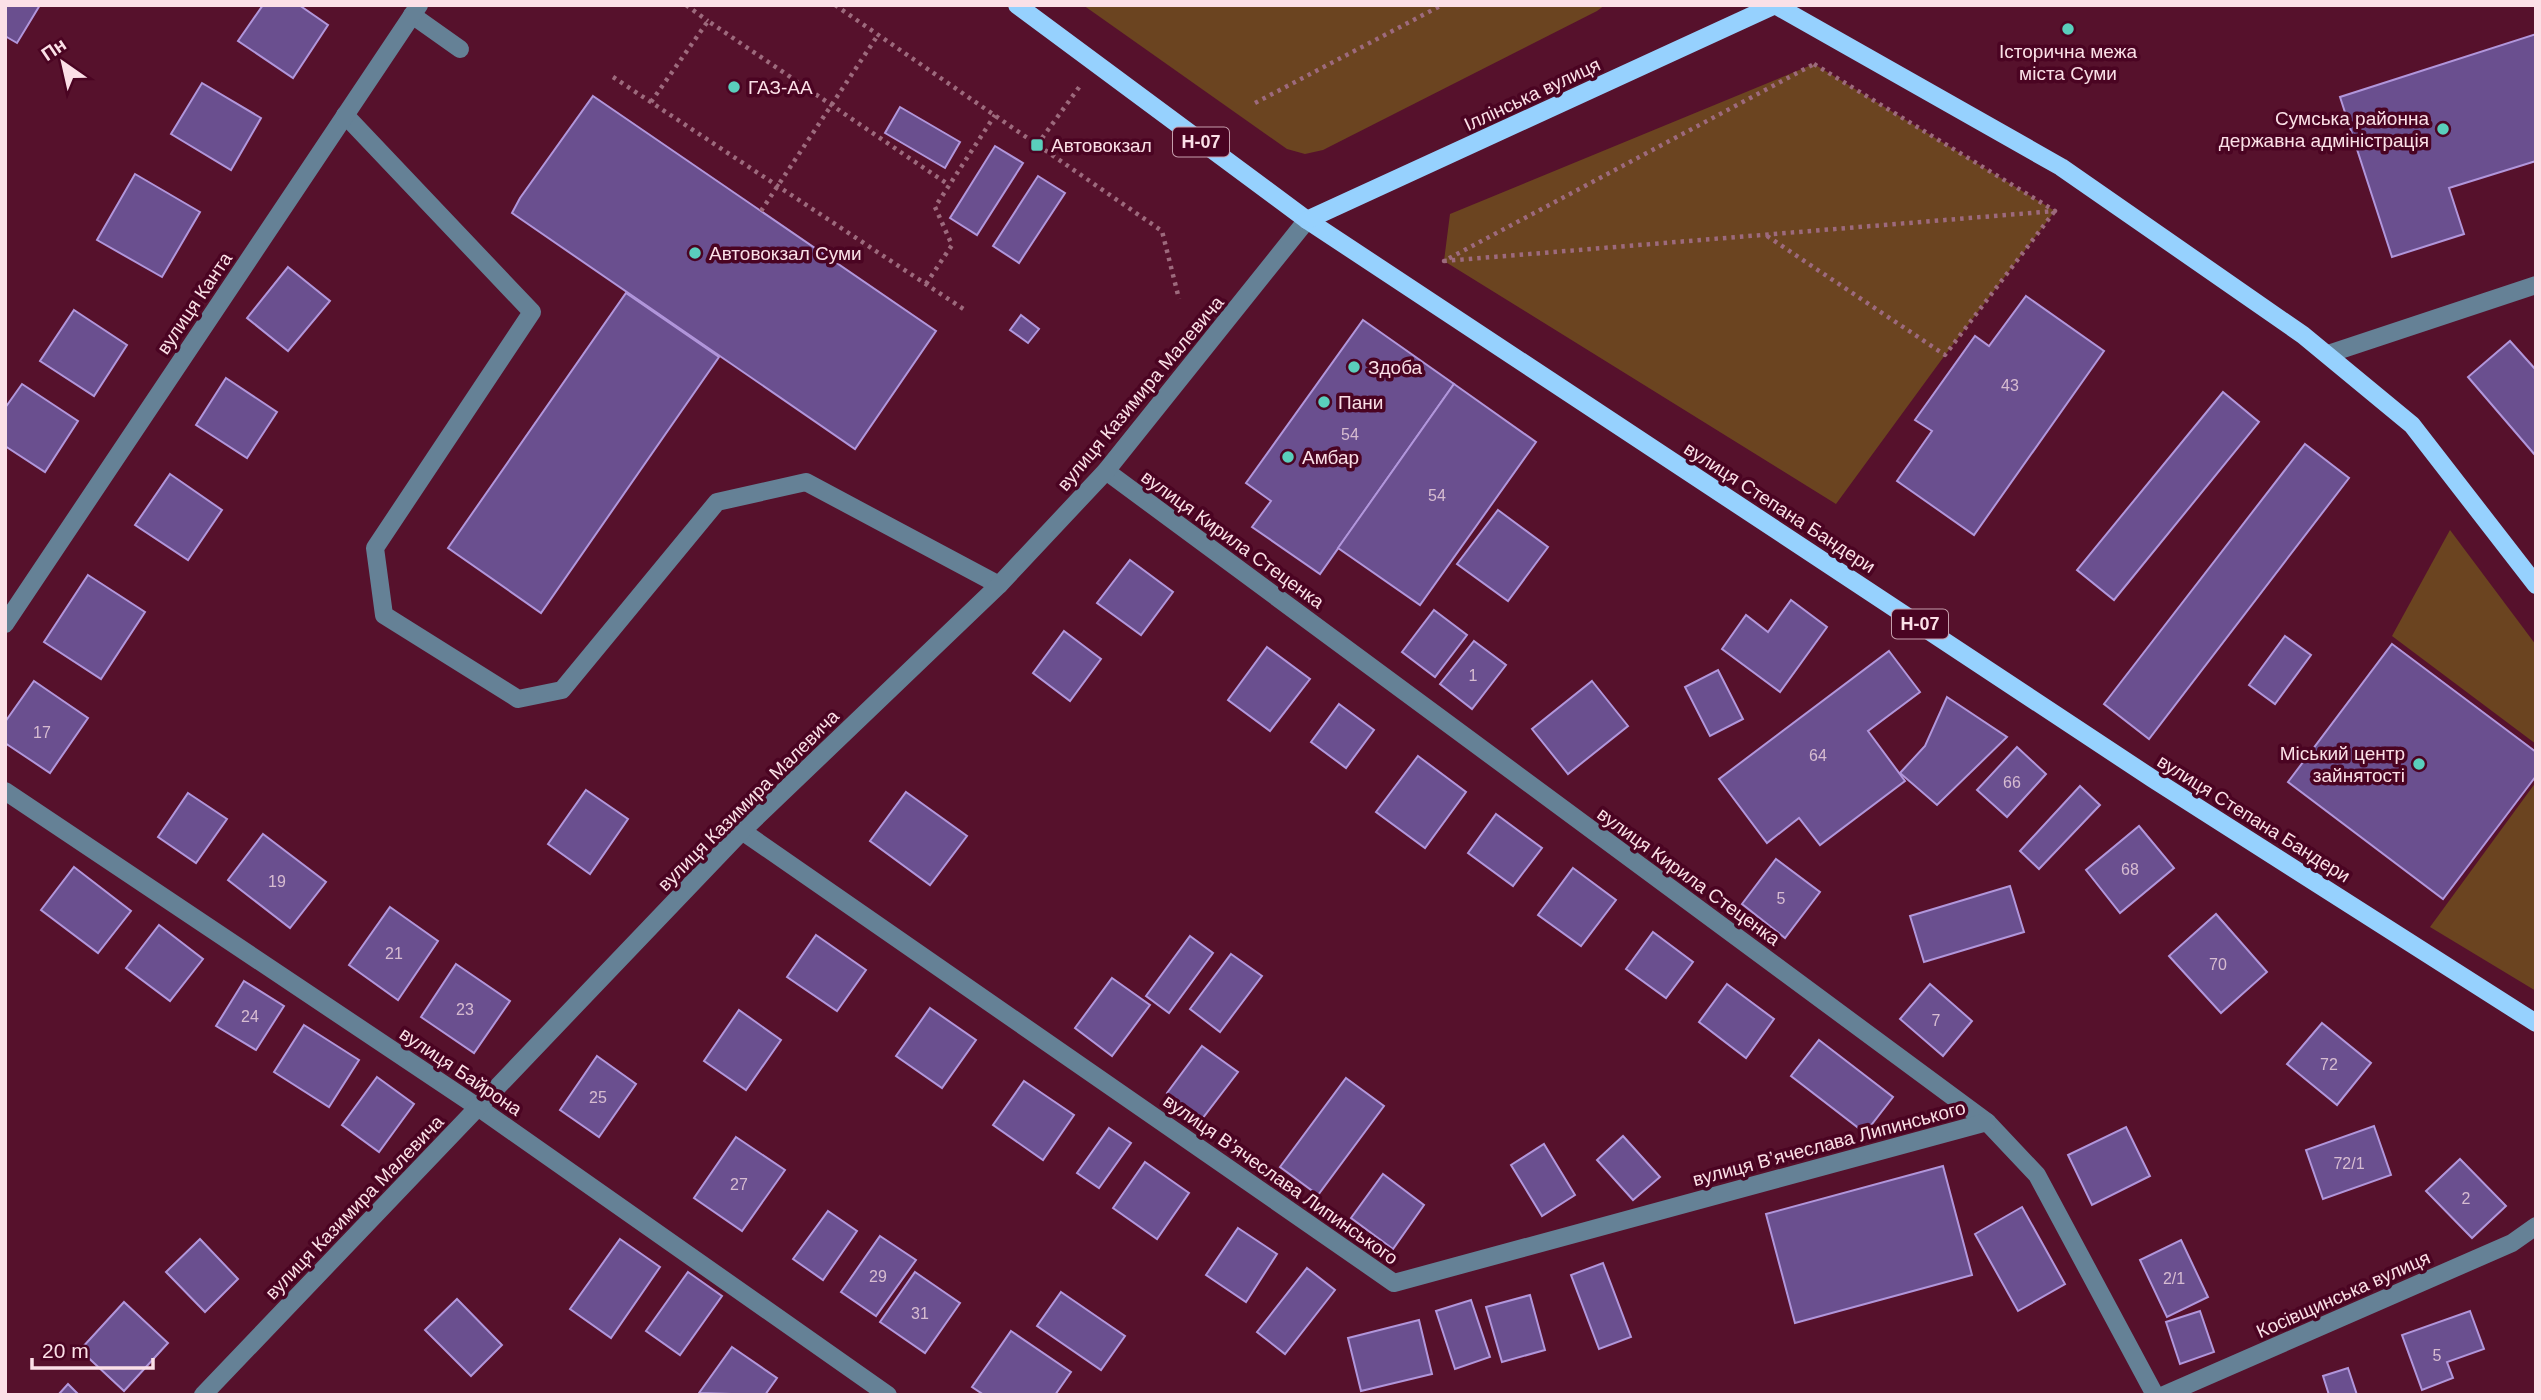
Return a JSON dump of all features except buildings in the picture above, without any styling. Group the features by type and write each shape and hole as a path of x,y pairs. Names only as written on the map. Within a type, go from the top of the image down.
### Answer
{"main road":[{"name":"вулиця Степана Бандери","path":"1017,5 1307,220 2153,779 2536,1023"},
{"name":"Іллінська вулиця","path":"1307,220 1775,5"},
{"path":"1775,5 2061,167 2328,354 2412,425 2536,585"}],"street":[{"path":"415,10 460,49"},
{"name":"вулиця Канта","path":"5,624 415,10"},
{"path":"345,115 532,312 375,548 384,615 518,699 562,690 717,502 806,482 999,585"},
{"name":"вулиця Казимира Малевича","path":"203,1395 742,831 999,585 1107,471 1307,220"},
{"path":"2328,354 2536,285"},
{"name":"вулиця Кирила Стеценка","path":"1107,471 1987,1122 2037,1175 2155,1395"},
{"name":"вулиця Байрона","path":"5,791 479,1108 888,1395"},
{"name":"вулиця Вʼячеслава Липинського","path":"742,831 1394,1283 1987,1122"},
{"name":"Косівщинська вулиця","path":"2164,1395 2512,1242 2536,1226"}],"path":[{"path":"686,5 949,185"},
{"path":"835,5 1162,231 1179,299"},
{"path":"1255,103 1442,5"},
{"path":"651,102 708,21"},
{"path":"761,211 878,35"},
{"path":"1037,145 1096,64"},
{"path":"1814,64 2055,211 1766,236 1444,261 1814,64"},
{"path":"613,77 965,310"},
{"path":"926,284 951,246 934,208 995,115"},
{"path":"1766,236 1945,355 2055,211"}],"shaded area":[{"path":"1083,5 1605,5 1323,150 1305,154 1287,149"},
{"path":"1814,64 2055,211 1836,504 1444,261 1450,214"},
{"path":"2450,530 2536,645 2536,744 2392,636"},
{"path":"2536,782 2536,991 2430,927"}],"place":[{"name":"Історична межа міста Суми","path":"2068,29"},
{"name":"ГАЗ-АА","path":"734,87"},
{"name":"Сумська районна державна адміністрація","path":"2443,129"},
{"name":"Автовокзал","path":"1037,145"},
{"name":"Автовокзал Суми","path":"695,253"},
{"name":"Здоба","path":"1354,367"},
{"name":"Пани","path":"1324,402"},
{"name":"Амбар","path":"1288,457"},
{"name":"Міський центр зайнятості","path":"2419,764"}]}
